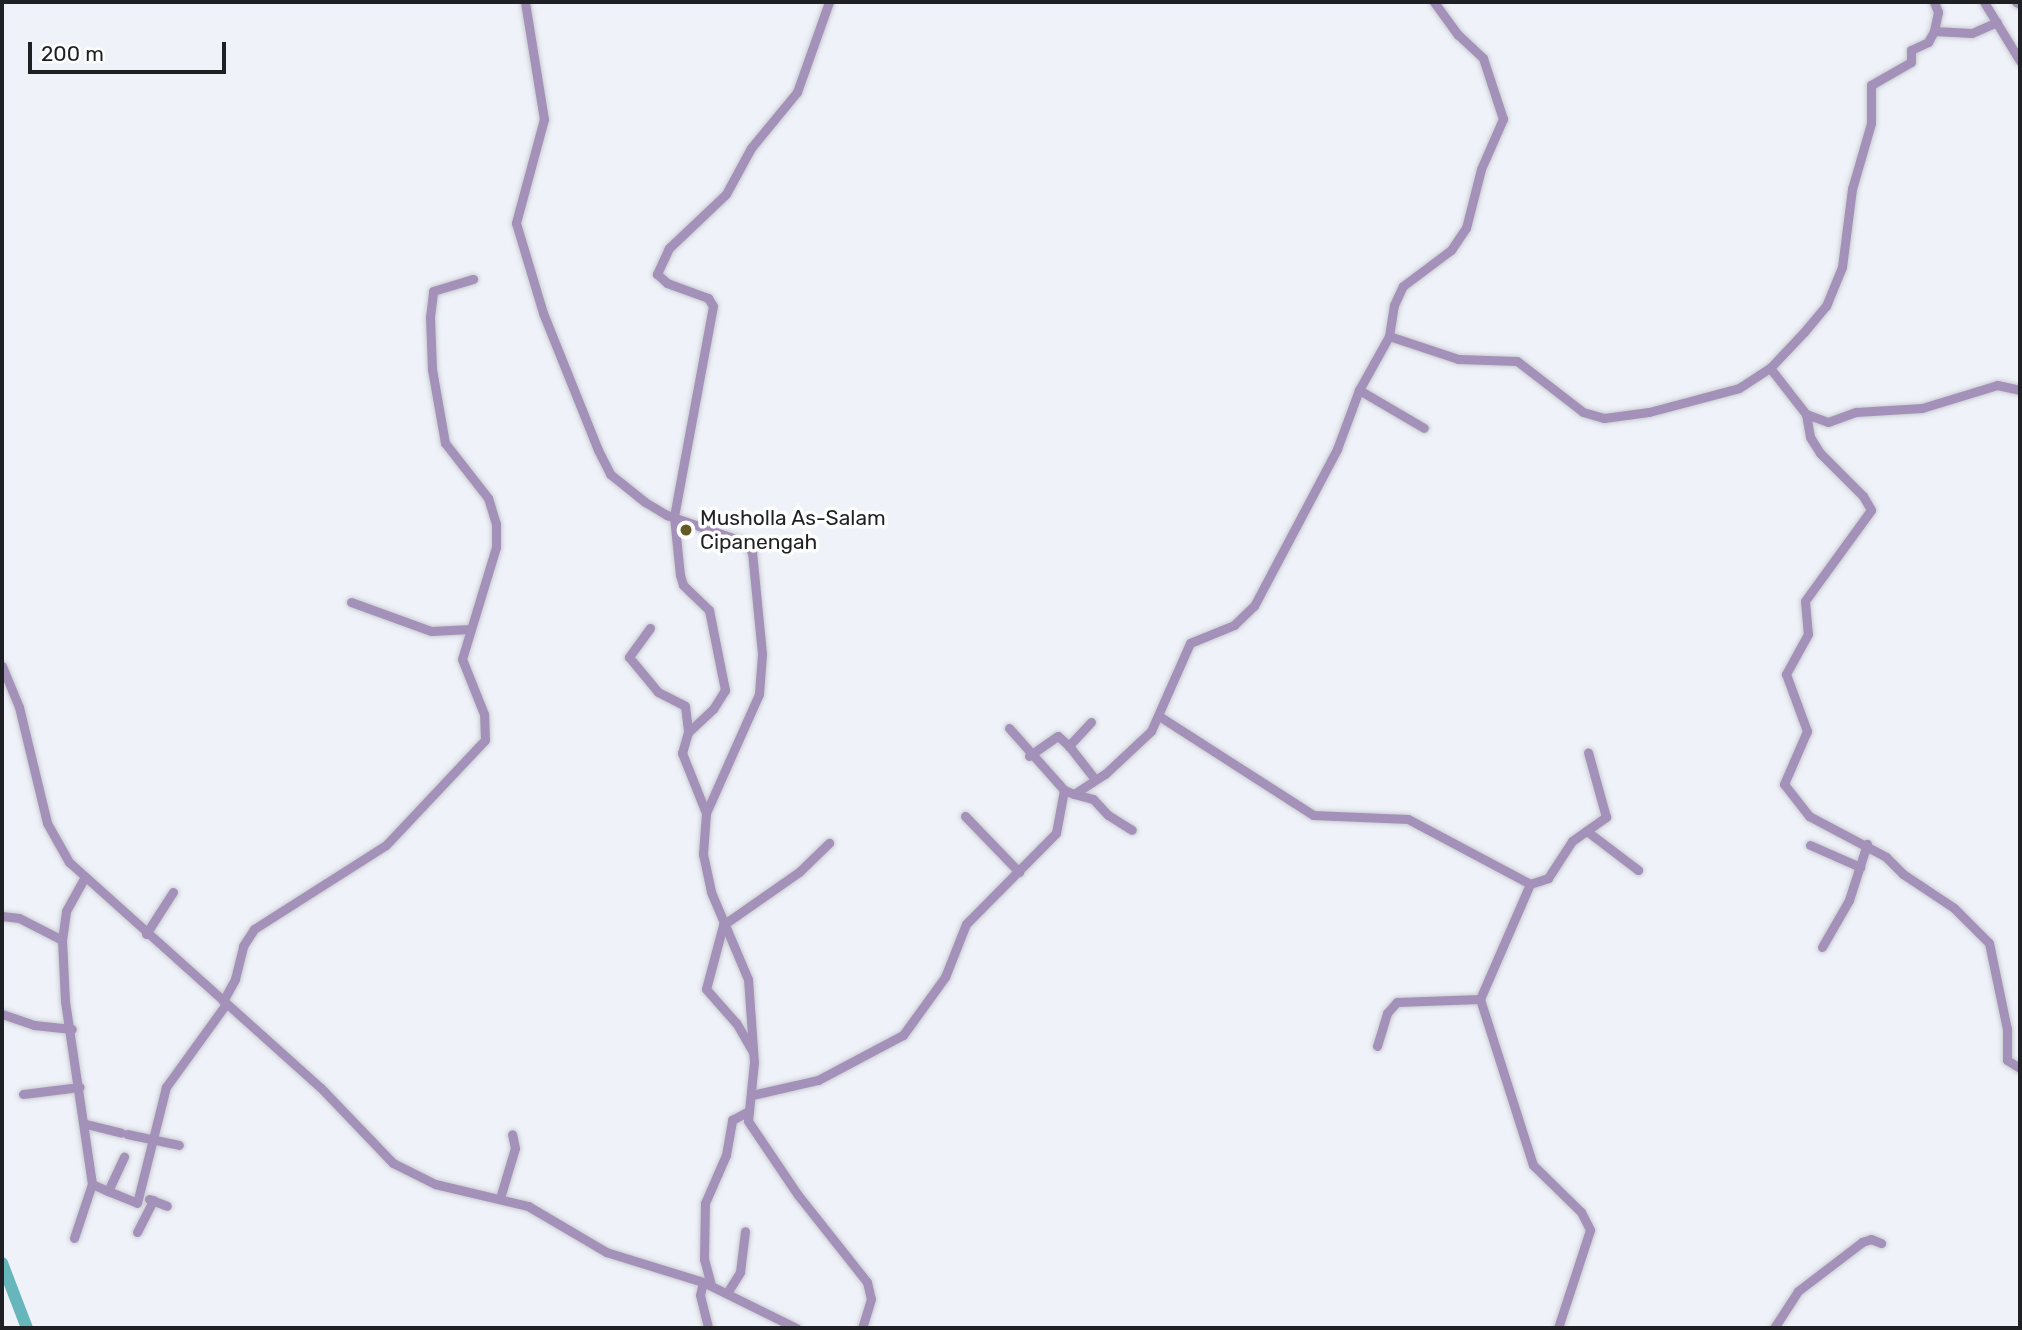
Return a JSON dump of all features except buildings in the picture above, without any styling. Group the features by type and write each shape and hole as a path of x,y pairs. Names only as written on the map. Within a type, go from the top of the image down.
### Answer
{"street":[{"path":"525,2 544,119 516,223 542,313 610,474 674,511 744,542 752,552 762,654 759,694 706,813 703,854 723,925 748,979 754,1053 749,1111 752,1129 867,1282 872,1299 862,1328"},
{"path":"688,732 713,709 725,690 709,610 683,585 680,575 674,511 713,306 708,298 667,283 657,270 691,222 731,188 751,148 797,92 829,2"},
{"path":"1074,794 1151,732 1190,643 1234,625 1254,606 1337,449 1359,390 1389,336 1394,305 1403,286 1451,250 1466,228 1481,170 1503,119 1483,58 1458,35 1434,2"},
{"path":"1389,336 1458,359 1517,361 1583,412 1604,418 1693,401 1739,388 1770,368 1824,309 1845,261 1852,189 1871,123 1871,85 1911,62 1911,50 1928,42 1934,31 1938,12 1934,2"},
{"path":"1984,2 2020,61"},
{"path":"1934,31 1972,33 1997,22"},
{"path":"92,1184 133,1205 140,1196 152,1140 170,1080 225,1003 235,979 243,946 254,929 386,845 481,748 487,727 484,714 462,667 496,547 496,524 488,498 445,443 432,369 430,317 433,291 472,279"},
{"path":"1770,368 1806,414 1810,437 1820,453 1863,496 1871,510 1805,601 1807,638 1786,674 1807,731 1784,784 1809,816 1867,844 1954,908 1993,950 2007,1029 2007,1060 2020,1068"},
{"path":"1806,414 1828,422 1856,412 1922,408 1997,385 2020,390"},
{"path":"1359,390 1424,428"},
{"path":"351,602 431,631 471,629"},
{"path":"650,628 629,657 658,692 685,706 688,732 684,764 706,813"},
{"path":"2,666 19,707 47,823 58,846 84,877 321,1088 393,1163 435,1184 528,1206 606,1252 707,1283 796,1328"},
{"path":"1159,716 1313,815 1408,819 1530,884 1548,878 1568,845 1601,824 1606,811 1588,752"},
{"path":"1069,746 1091,722"},
{"path":"1009,728 1030,756 1064,790 1093,799 1108,816 1132,830"},
{"path":"1030,756 1058,736 1094,778"},
{"path":"752,1095 818,1080 903,1035 945,977 966,924 1056,833 1064,790"},
{"path":"965,816 1019,872"},
{"path":"1588,831 1638,870"},
{"path":"754,1053 740,1028 706,989 723,925 799,872 829,843"},
{"path":"1822,947 1849,900 1867,844"},
{"path":"1810,845 1860,867"},
{"path":"74,1238 92,1184 62,940 66,911 84,877"},
{"path":"1530,884 1480,999 1533,1165 1581,1212 1590,1230 1558,1328"},
{"path":"146,933 173,892"},
{"path":"2,916 19,918 62,940"},
{"path":"1377,1046 1387,1013 1397,1002 1480,999"},
{"path":"2,1014 34,1025 72,1029"},
{"path":"23,1094 80,1087"},
{"path":"708,1328 700,1295 707,1283 704,1259 705,1203 726,1155 732,1120 749,1111"},
{"path":"86,1124 179,1145"},
{"path":"500,1198 515,1148 512,1134"},
{"path":"108,1191 124,1157"},
{"path":"140,1196 167,1206"},
{"path":"137,1232 153,1200"},
{"path":"727,1293 740,1272 745,1231"},
{"path":"1774,1328 1798,1291 1862,1242 1871,1239 1881,1243"}],"waterway":[{"path":"2,1263 27,1328"}],"place":[{"name":"Musholla As-Salam Cipanengah","path":"686,530"}]}
